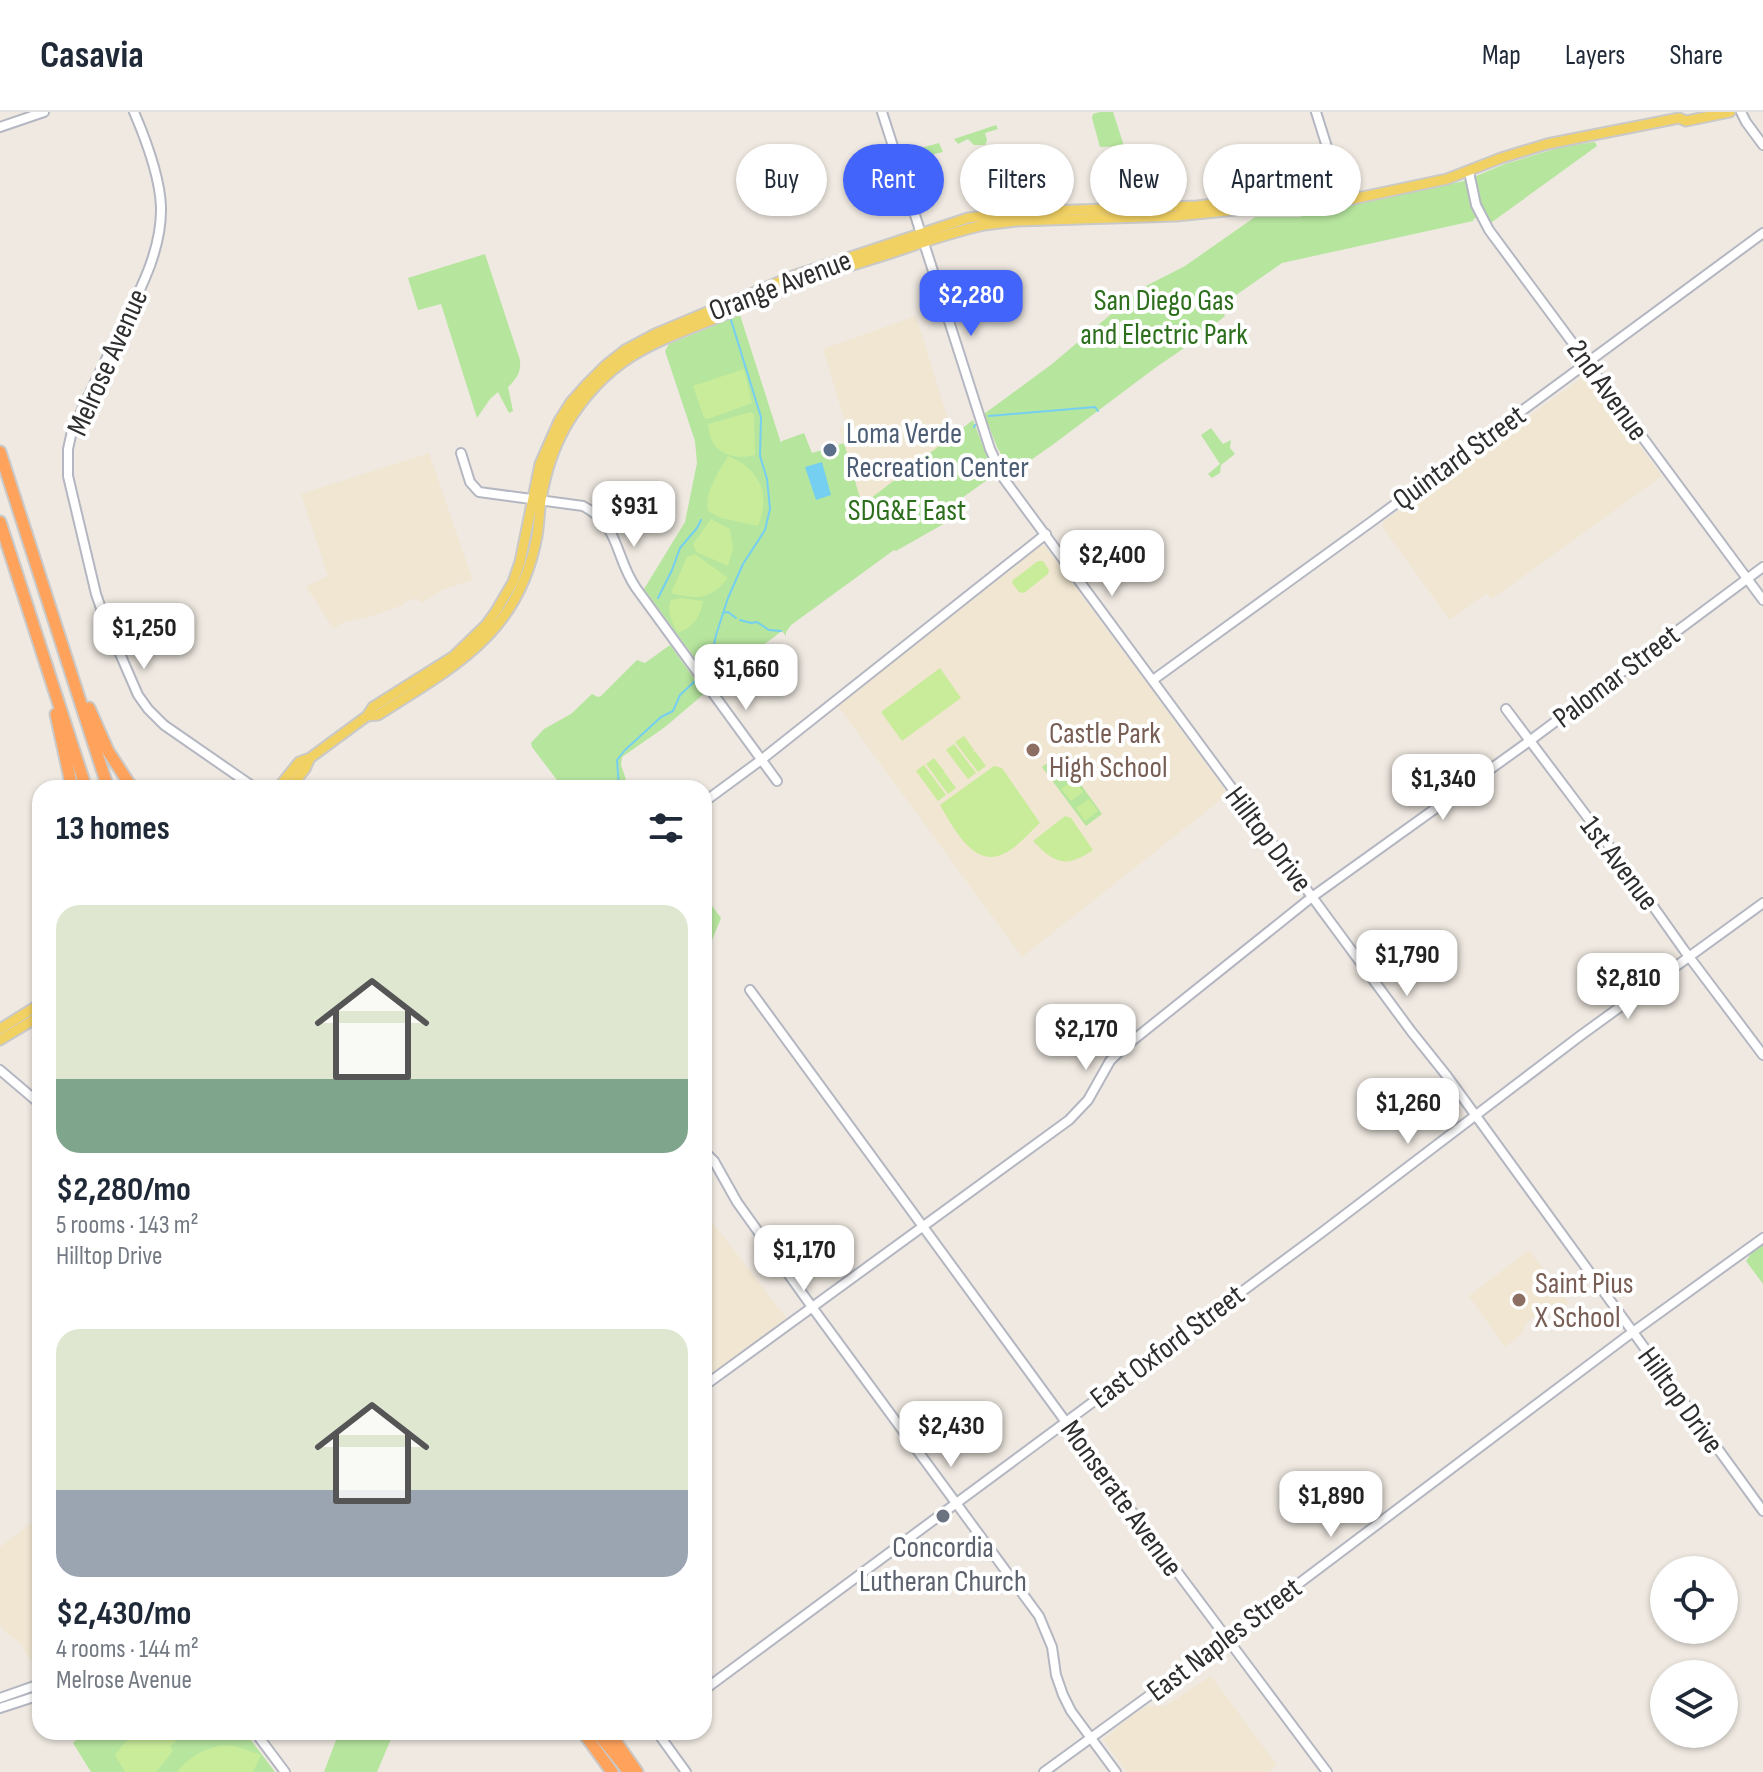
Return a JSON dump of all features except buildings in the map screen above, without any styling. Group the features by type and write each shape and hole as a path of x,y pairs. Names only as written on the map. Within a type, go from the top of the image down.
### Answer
{"highway":[{"path":"0,452 106,780"},
{"path":"0,522 83,780"},
{"path":"43,654 70,780"},
{"path":"68,660 108,751 127,780"},
{"path":"589,1740 615,1772"},
{"path":"594,1740 615,1772"},
{"path":"603,1740 629,1772"},
{"path":"615,1740 637,1772"}],"main road":[{"name":"Orange Avenue","path":"1361,198 1469,172 1547,144 1683,115 1686,121 1730,112"},
{"name":"Orange Avenue","path":"284,780 299,762 310,758 367,716 378,715 454,656 496,611 513,582 520,562 536,500 540,464 559,421 586,385 625,350 655,334 793,276 922,238 968,218 995,213 1174,212 1203,205"},
{"name":"Orange Avenue","path":"296,780 310,758"},
{"path":"0,1029 32,1009"},
{"path":"0,1040 32,1021"}],"street":[{"path":"0,127 44,112"},
{"name":"Melrose Avenue","path":"134,112 148,149 160,200 158,238 134,302 72,431 68,476 98,601 138,695 164,725 243,780"},
{"name":"Hilltop Drive","path":"882,112 990,449 1004,479 1447,1076 1763,1511"},
{"path":"1316,112 1326,144"},
{"path":"1741,112 1763,145"},
{"name":"2nd Avenue","path":"1469,172 1476,205 1489,230 1763,600"},
{"name":"Quintard Street","path":"1153,680 1763,233"},
{"path":"461,453 470,482 479,492 583,506 605,521 611,529 624,570 777,781"},
{"path":"712,796 1046,534"},
{"name":"Palomar Street","path":"712,1380 1069,1120 1088,1100 1110,1061 1122,1049 1312,897 1763,567"},
{"name":"1st Avenue","path":"1506,709 1763,1055"},
{"name":"East Oxford Street","path":"712,1684 1763,903"},
{"name":"Monserate Avenue","path":"750,990 1205,1611 1327,1772"},
{"path":"0,1070 32,1096"},
{"path":"712,1159 737,1202 812,1307 1039,1616 1052,1647 1063,1695 1071,1711 1116,1772"},
{"name":"East Naples Street","path":"1044,1772 1571,1377 1763,1238"},
{"path":"0,1698 32,1687"},
{"path":"0,1708 32,1698"},
{"path":"261,1740 285,1772"},
{"path":"663,1740 686,1772"}],"shaded area":[{"path":"916,316 953,436 862,505 839,428 846,425 823,349"},
{"path":"1587,374 1662,476 1492,599 1487,593 1450,620 1383,528 1383,522"},
{"path":"429,453 472,578 444,589 421,603 417,598 333,628 306,586 328,576 301,494"},
{"name":"Castle Park High School","path":"1041,546 1045,546 1228,794 1022,957 838,706"},
{"path":"712,1222 788,1320 712,1375"},
{"name":"Saint Pius X School","path":"1529,1250 1569,1303 1556,1312 1550,1304 1525,1324 1523,1333 1505,1347 1469,1296"},
{"path":"32,1522 32,1660 21,1643 5,1632 0,1624 0,1547"},
{"path":"1211,1676 1277,1765 1268,1772 1127,1772 1103,1740 1147,1706 1165,1706"}],"green space":[{"path":"1113,112 1123,144 1099,144 1093,114"},
{"path":"996,125 998,129 985,133 985,144 973,144 968,139 958,144 954,139"},
{"name":"San Diego Gas and Electric Park","path":"1595,142 1597,146 1492,222 1474,218 1473,221 1282,263 1219,307 1225,316 1193,342 1012,473 997,447 984,414 1052,364 1142,288 1185,266 1255,217 1361,216 1361,203 1464,181 1505,164 1561,147"},
{"path":"485,254 520,365 518,375 508,387 513,411 509,413 498,392 477,418 441,304 418,310 408,278"},
{"name":"SDG&E East","path":"740,315 781,443 804,433 812,453 844,443 862,505 973,420 994,475 948,508 954,518 894,550 791,625 786,636 782,631 713,683 644,589 685,522 697,463 695,441 665,351 669,344"},
{"path":"744,369 752,403 704,418 693,386"},
{"path":"751,412 754,415 755,455 732,456 717,448 711,439 708,424"},
{"path":"1211,428 1223,444 1231,440 1230,448 1235,454 1221,465 1220,473 1212,478 1208,474 1220,464 1201,435"},
{"path":"728,456 748,468 760,484 763,503 758,526 721,518 708,511 710,489"},
{"path":"711,519 730,529 733,548 728,566 696,552 693,544"},
{"path":"695,554 728,578 715,591 703,596 671,593 687,557"},
{"path":"1038,561 1043,561 1048,574 1024,593 1019,592 1013,580"},
{"path":"671,600 703,601 695,621 678,633 669,608"},
{"path":"670,645 705,693 665,727 622,757 621,765 626,780 557,780 531,743 544,729 571,714 592,694 601,696 637,660 645,663"},
{"path":"940,668 961,698 902,741 881,712"},
{"path":"964,736 974,750 972,753 975,751 986,766 978,772 955,742"},
{"path":"954,744 976,773 968,779 946,750"},
{"path":"1059,754 1102,814 1086,826 1042,767"},
{"path":"934,758 956,788 948,794 926,764"},
{"path":"1060,759 1069,772 1056,781 1047,769"},
{"path":"924,765 946,795 938,801 916,771"},
{"path":"994,766 1002,768 1040,823 1015,847 994,857 984,856 966,844 940,805"},
{"path":"1074,779 1083,792 1071,801 1061,789"},
{"path":"1089,799 1098,811 1085,821 1076,808"},
{"path":"1065,816 1071,818 1093,850 1075,860 1061,861 1047,854 1033,841"},
{"path":"712,906 721,918 712,940"},
{"path":"1763,1236 1763,1284 1746,1261"},
{"path":"76,1740 251,1740 275,1772 91,1772 73,1743"},
{"path":"127,1740 176,1742 170,1746 173,1751 156,1772 125,1772 115,1755"},
{"path":"336,1740 391,1740 377,1772 324,1772"},
{"path":"224,1745 261,1755 253,1772 177,1772 198,1754"}],"water":[{"path":"822,462 831,495 816,500 805,467"}],"waterway":[{"path":"705,674 728,598 743,564 765,530 770,509 767,479 760,456 761,417 731,320"},
{"path":"989,416 1095,407 1098,411"},
{"path":"658,598 680,548 701,520"},
{"path":"723,613 728,612 736,618"},
{"path":"740,620 757,622 769,630 781,631"},
{"path":"618,780 617,760 661,717 673,711 680,695 695,681"}],"place":[{"name":"Loma Verde Recreation Center","path":"830,450"},
{"name":"Castle Park High School","path":"1033,750"},
{"name":"Saint Pius X School","path":"1519,1300"},
{"name":"Concordia Lutheran Church","path":"943,1516"}]}
